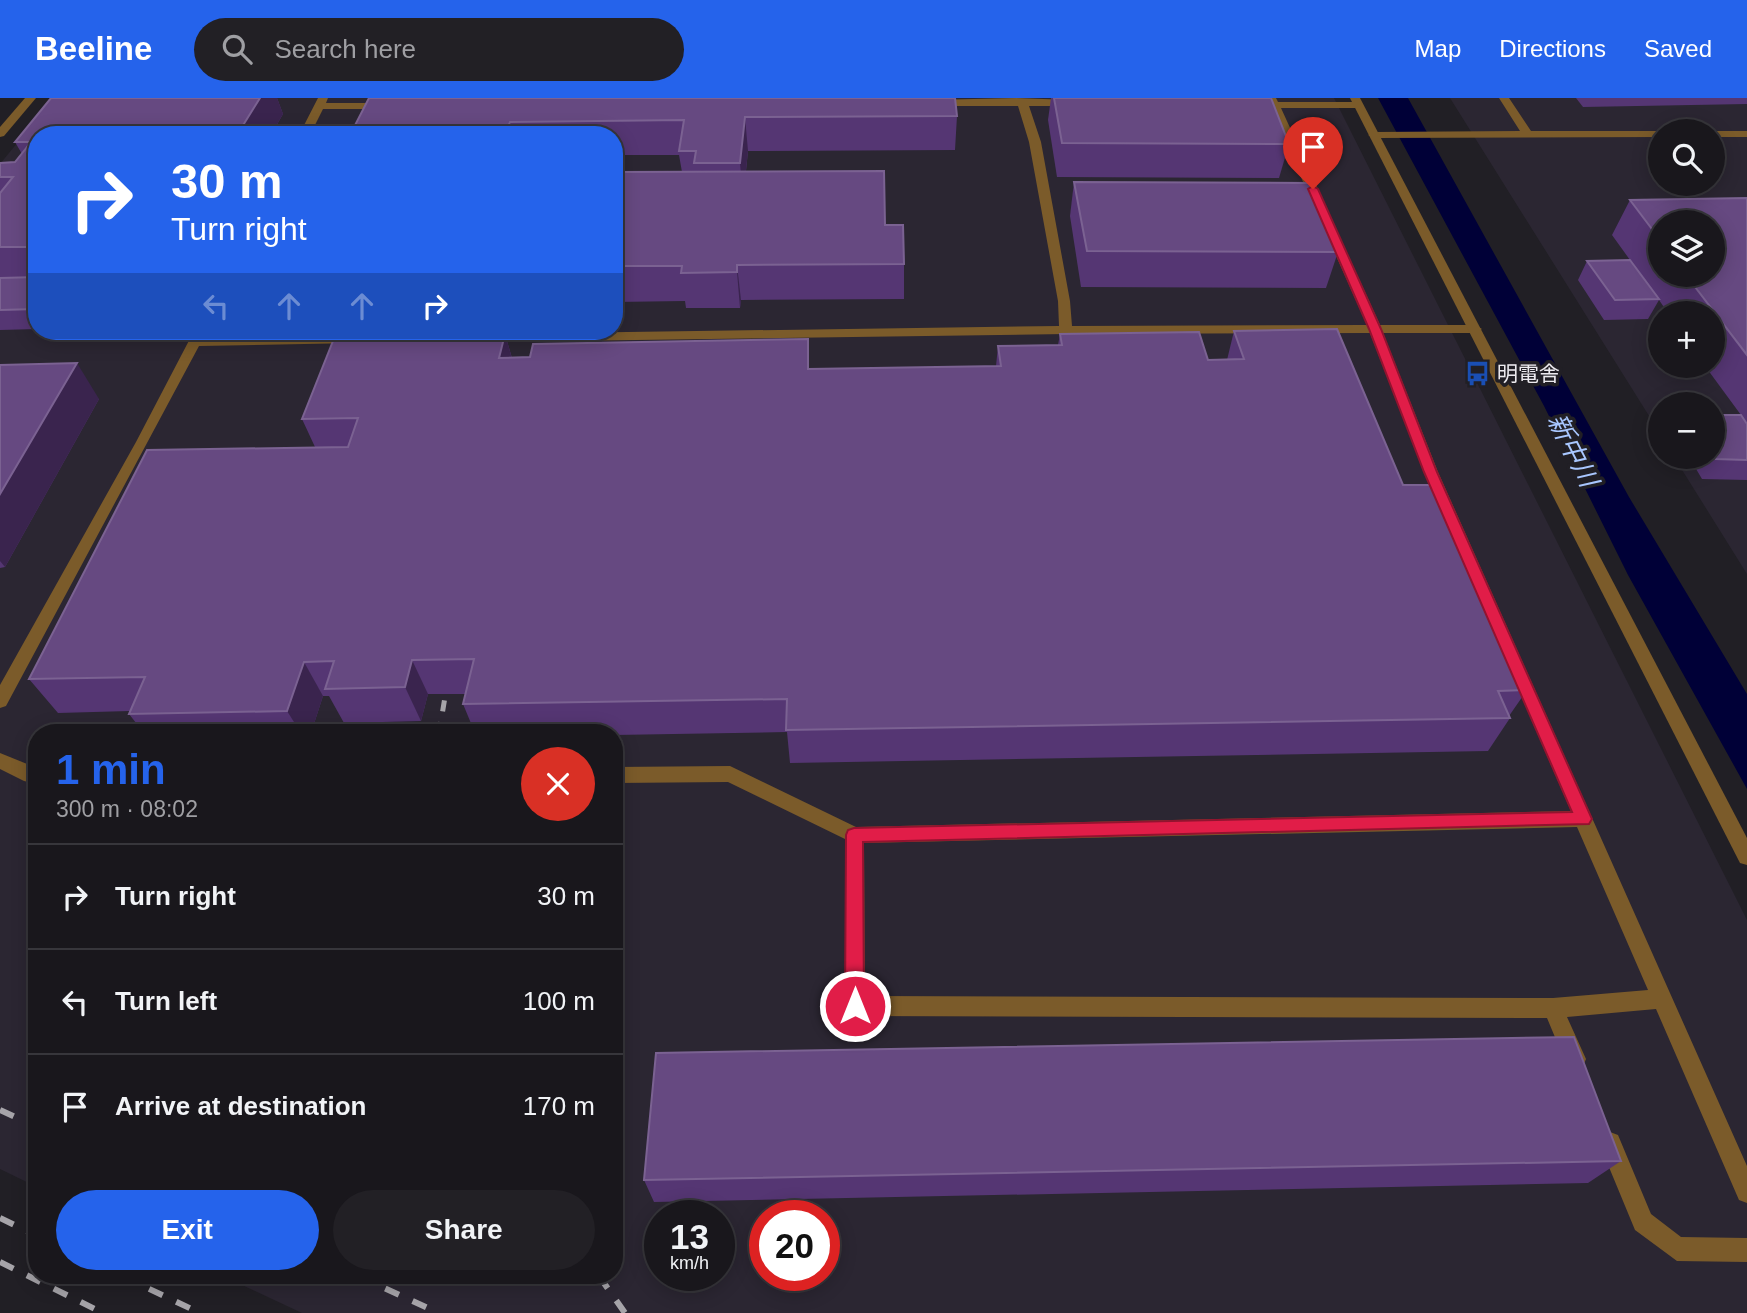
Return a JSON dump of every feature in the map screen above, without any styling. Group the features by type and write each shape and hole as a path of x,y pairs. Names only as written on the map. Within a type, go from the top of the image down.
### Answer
{"street":[{"path":"0,134 31,98"},
{"path":"1503,98 1527,134"},
{"path":"1021,100 1034,142 1064,300 1066,330"},
{"path":"925,103 1021,100 1088,104"},
{"path":"309,126 321,102 401,106"},
{"path":"1273,102 1375,329 1431,472 1747,1192"},
{"path":"1248,105 1273,102 1356,102 1747,857"},
{"path":"1374,135 1648,134"},
{"path":"1725,134 1747,134"},
{"path":"623,336 1066,330 1475,329"},
{"path":"0,701 144,442 195,340"},
{"path":"0,760 28,775"},
{"path":"623,775 730,774 854,835 1583,819"},
{"path":"854,835 855,1006 1553,1008 1661,999"},
{"path":"1553,1008 1582,1076"},
{"path":"1602,1125 1643,1222 1677,1249 1747,1250"}],"shaded area":[{"name":"明電舎","path":"54,98 1334,98 1747,920 1747,1313 302,1313 240,1284 623,1284 623,724 28,724 28,1183 0,1169 0,164 28,130 28,340 623,340 623,126 31,126"},
{"path":"1450,98 1747,98 1747,574 1681,469 1725,469 1725,392 1648,392 1648,414"}],"water":[{"name":"新中川","path":"1378,98 1408,98 1629,497 1747,694 1747,789 1628,575 1544,406"}],"building":[{"path":"51,98 260,98 243,126 28,126"},
{"path":"369,98 955,98 957,116 745,117 740,163 694,163 696,151 679,151 684,120 510,122 508,126 355,126"},
{"path":"1054,98 1271,98 1289,144 1062,143"},
{"path":"28,126 28,142 15,142"},
{"path":"28,146 28,247 0,247 0,193 13,177 0,177 0,163 15,162"},
{"path":"884,171 885,225 903,225 904,264 737,265 737,272 681,273 682,266 623,266 623,172"},
{"path":"1074,182 1310,183 1338,252 1087,251"},
{"path":"1747,198 1747,355 1725,326 1725,301 1706,301 1695,287 1725,287 1725,210 1648,210 1648,224 1630,200"},
{"path":"1630,260 1659,299 1615,300 1587,261"},
{"path":"28,277 28,309 0,310 0,278"},
{"path":"1337,329 1403,485 1434,485 1527,690 1498,691 1510,718 786,730 787,699 463,704 474,659 412,660 405,687 325,689 334,661 304,662 287,711 129,714 145,677 29,679 147,450 348,447 358,418 302,419 333,340 504,340 499,358 530,357 533,344 808,339 808,369 1001,366 998,346 1062,345 1060,334 1199,332 1208,360 1244,359 1234,331"},
{"path":"77,363 0,494 0,365"},
{"path":"1725,415 1741,415 1747,424 1747,460 1725,459"},
{"path":"1574,1037 1621,1161 644,1180 656,1053"}],"railway":[{"path":"440,724 445,697"},
{"path":"0,1110 28,1123"},
{"path":"0,1218 28,1232"},
{"path":"0,1262 28,1276"},
{"path":"44,1284 103,1313"},
{"path":"139,1284 200,1313"},
{"path":"376,1284 439,1313"},
{"path":"605,1284 625,1313"}],"place":[{"name":"明電舎","path":"1477,374"}],"route":[{"path":"855,1006 854,835 1583,819 1431,472 1375,329 1313,189"}]}
